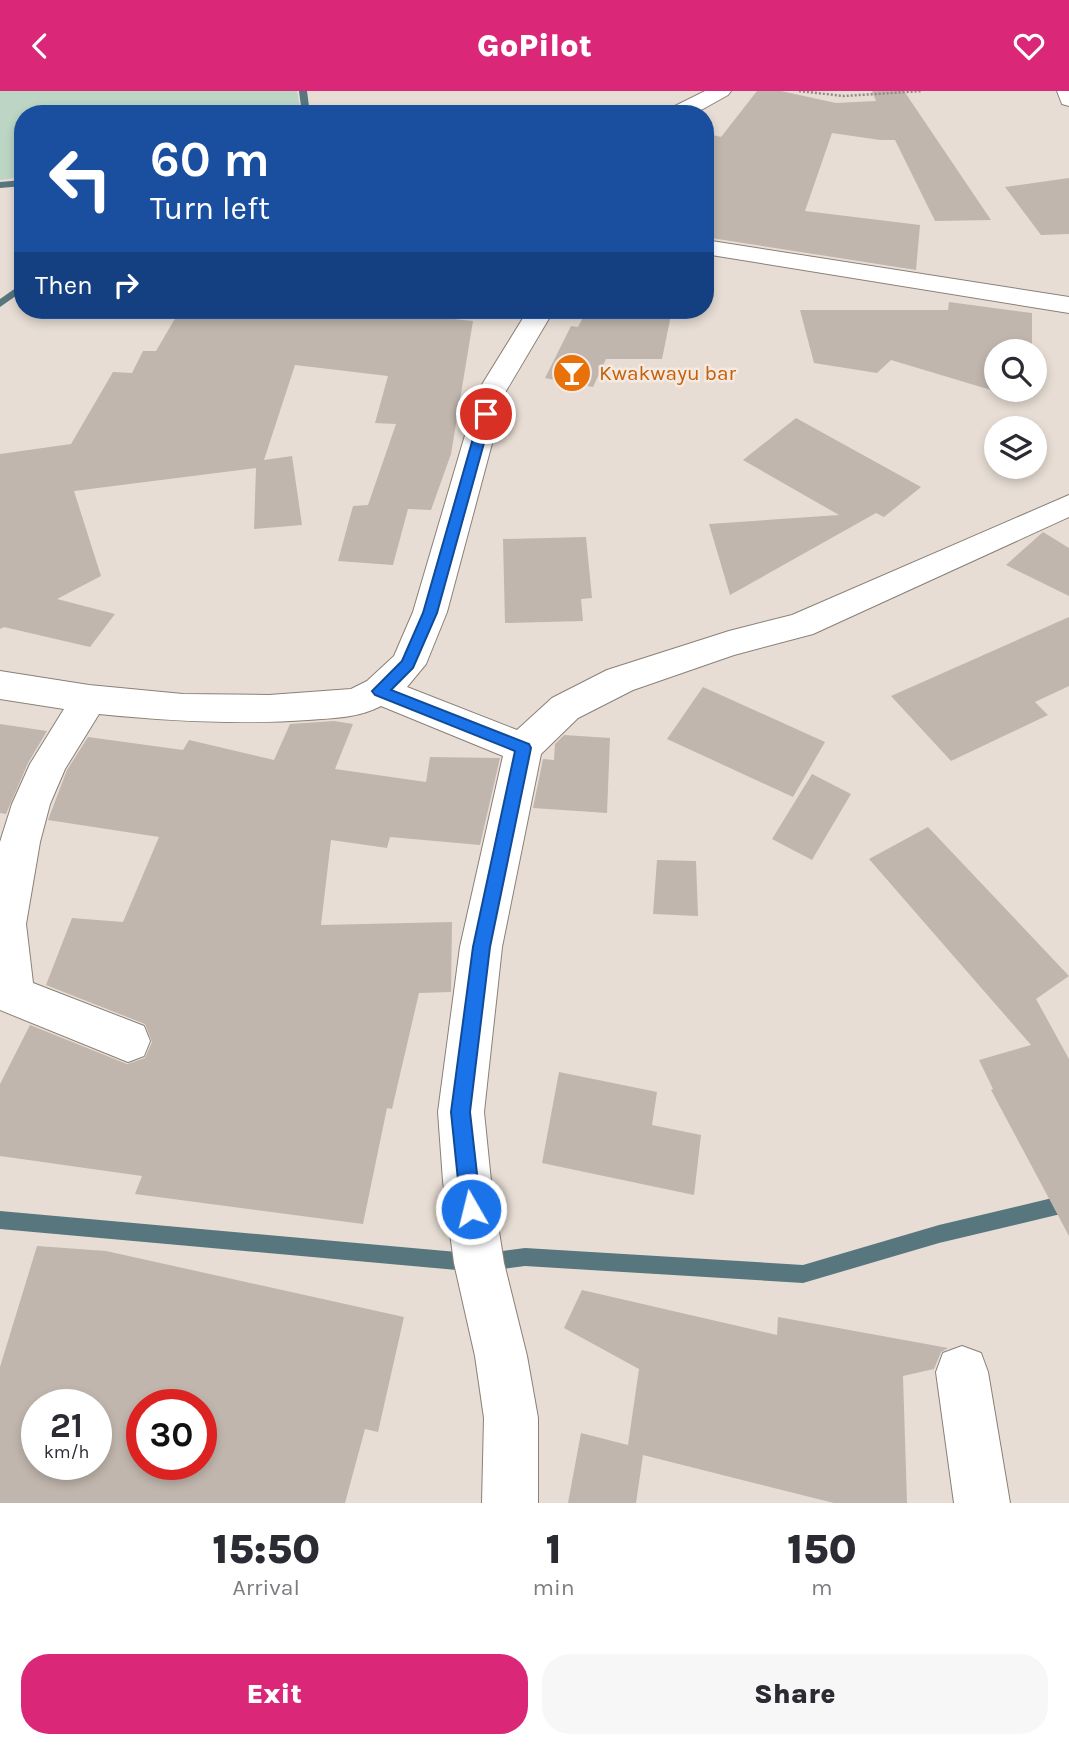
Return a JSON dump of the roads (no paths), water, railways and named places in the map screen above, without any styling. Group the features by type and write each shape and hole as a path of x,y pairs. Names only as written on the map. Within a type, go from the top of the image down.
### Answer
{"street":[{"path":"694,105 721,91"},
{"path":"1067,91 1069,100"},
{"path":"714,248 1069,305"},
{"path":"0,685 89,699 183,708 269,709 356,703 380,691 408,664 430,613 492,391 536,319"},
{"path":"510,1503 511,1418 501,1356 479,1263 467,1181 461,1112 481,947 523,748 543,726 565,708 620,680 716,647 801,625 1069,505"},
{"path":"380,691 523,748"},
{"path":"89,699 49,764 31,804 20,842 5,924 13,995 128,1041"},
{"path":"962,1372 982,1503"}],"waterway":[{"path":"303,91 305,105"},
{"path":"0,185 14,184"},
{"path":"0,304 14,293"},
{"path":"0,1220 479,1263 525,1257 803,1274 939,1234 1069,1203"}],"place":[{"name":"Kwakwayu bar","path":"572,373"}]}
